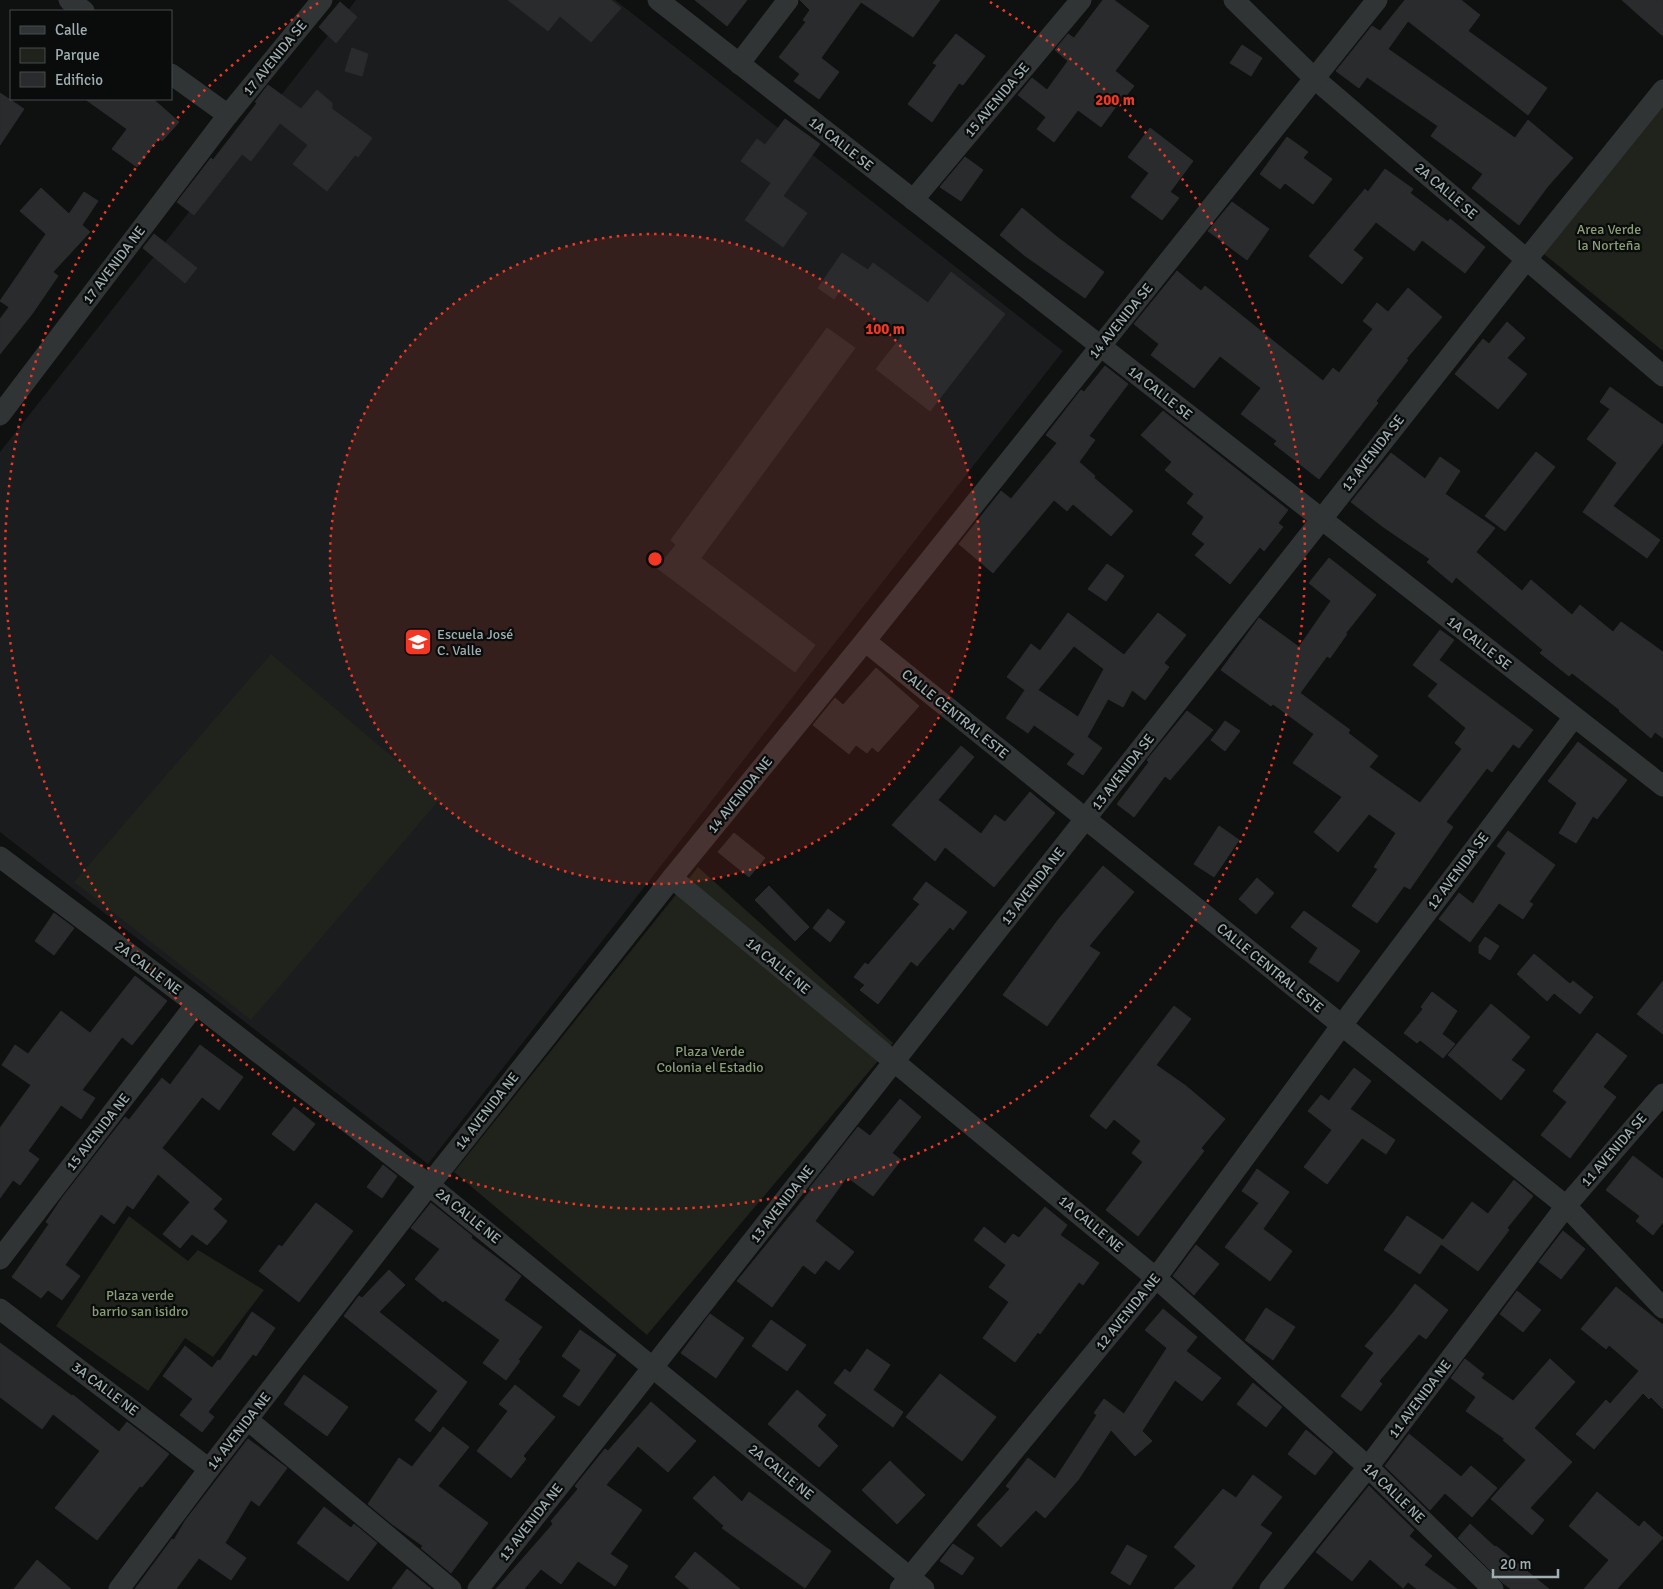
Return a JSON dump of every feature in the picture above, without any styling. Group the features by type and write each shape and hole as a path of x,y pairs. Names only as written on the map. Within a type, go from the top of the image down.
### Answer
{"street":[{"path":"69,0 83,10"},
{"name":"17 AVENIDA SE","path":"228,115 322,0"},
{"name":"1A CALLE SE","path":"658,0 1663,786"},
{"path":"739,64 788,0"},
{"name":"15 AVENIDA SE","path":"913,200 1081,0"},
{"name":"2A CALLE SE","path":"1234,0 1316,79 1663,376"},
{"name":"14 AVENIDA SE","path":"865,641 1316,79 1377,0"},
{"path":"172,75 228,115"},
{"name":"13 AVENIDA SE","path":"1086,819 1321,519 1663,90"},
{"name":"17 AVENIDA NE","path":"0,415 228,115"},
{"name":"CALLE CENTRAL ESTE","path":"865,641 1566,1206 1663,1308"},
{"name":"14 AVENIDA NE","path":"119,1589 209,1469 429,1185 672,878 865,641"},
{"name":"12 AVENIDA SE","path":"1342,1026 1574,716"},
{"name":"13 AVENIDA NE","path":"478,1589 1086,819"},
{"name":"2A CALLE NE","path":"0,858 196,1004 429,1185 653,1368 912,1585"},
{"name":"1A CALLE NE","path":"672,878 1156,1278 1368,1467 1493,1589"},
{"name":"15 AVENIDA NE","path":"0,1260 196,1004"},
{"name":"12 AVENIDA NE","path":"912,1585 1156,1278 1342,1026"},
{"name":"11 AVENIDA SE","path":"1566,1206 1663,1094"},
{"name":"11 AVENIDA NE","path":"1270,1589 1368,1467 1566,1206"},
{"name":"3A CALLE NE","path":"0,1309 209,1469"},
{"path":"248,1420 451,1589"}],"shaded area":[{"name":"Escuela José C. Valle","path":"356,0 615,0 1063,351 428,1164 0,832 0,452"}],"green space":[{"name":"Area Verde la Norteña","path":"1663,85 1663,351 1533,245"},
{"path":"271,654 441,798 251,1020 74,882"},
{"name":"Plaza Verde Colonia el Estadio","path":"698,867 893,1043 647,1335 454,1172"},
{"name":"Plaza verde barrio san isidro","path":"129,1216 188,1261 198,1250 264,1290 213,1357 185,1338 148,1391 56,1326"}],"building":[{"path":"508,0 611,0 621,8 591,42 560,16 548,31"},
{"path":"695,0 747,0 727,26"},
{"path":"800,0 940,0 913,37 861,2 821,58 839,72 819,99 794,81 800,74 779,57 806,22 803,20 810,10"},
{"path":"1103,0 1114,0 1149,26 1115,71 1134,86 1120,101 1101,127 1078,110 1054,142 1037,129 1046,117 1018,95 1032,78 1047,90 1068,61 1055,50 1068,34 1074,38"},
{"path":"1405,0 1461,0 1480,15 1468,31 1547,88 1528,115 1408,21 1388,49 1515,138 1528,120 1573,158 1548,186 1519,225 1472,188 1483,174 1431,136 1438,126 1367,77 1359,88 1336,71 1372,26 1380,31"},
{"path":"1622,0 1663,0 1663,36 1641,17"},
{"path":"340,2 357,17 336,43 319,27"},
{"path":"956,34 985,56 963,85 959,83 932,122 908,104 937,65 933,63"},
{"path":"1242,45 1262,58 1251,76 1230,63"},
{"path":"352,48 368,54 362,76 345,71"},
{"path":"268,85 301,109 317,90 332,103 332,109 372,138 358,157 355,155 327,191 293,164 308,145 280,123 251,161 242,154 194,215 177,202 211,158 213,160 257,103 255,102"},
{"path":"0,93 24,109 0,145"},
{"path":"86,100 154,100 179,122 162,141 159,138 137,167 112,149 127,129"},
{"path":"785,119 820,144 783,196 807,213 783,247 745,220 771,183 741,161 757,139 765,145"},
{"path":"1150,128 1193,161 1170,192 1179,198 1162,220 1131,197 1149,173 1128,157"},
{"path":"1287,137 1308,152 1303,158 1332,179 1313,204 1285,183 1280,189 1260,174"},
{"path":"965,157 983,170 961,201 940,187"},
{"path":"1385,169 1413,189 1410,193 1448,222 1450,219 1485,247 1465,273 1422,240 1414,251 1376,222 1353,250 1363,258 1342,284 1309,256 1365,189 1368,192"},
{"path":"41,188 69,214 84,192 98,201 82,225 90,232 53,272 58,276 32,314 0,354 0,319 9,307 0,301 46,234 20,211"},
{"path":"1232,202 1269,229 1247,260 1208,231"},
{"path":"1022,208 1104,272 1085,298 1024,255 1000,235"},
{"path":"154,234 197,268 185,283 143,248"},
{"path":"842,253 868,270 873,263 928,303 951,272 1005,314 930,411 876,369 901,337 839,292 834,299 818,288"},
{"path":"1177,271 1201,291 1205,286 1323,381 1333,368 1339,373 1373,329 1363,321 1377,303 1388,312 1408,288 1442,317 1406,359 1408,360 1376,401 1378,403 1319,479 1274,444 1277,441 1241,414 1261,388 1220,356 1194,388 1151,355 1159,344 1134,324"},
{"path":"1507,322 1525,338 1507,358 1527,374 1498,409 1455,374 1483,339 1489,344"},
{"path":"827,328 855,348 701,558 815,645 795,672 657,568 676,545 671,540"},
{"path":"1105,366 1128,384 1089,436 1095,440 1079,462 1095,476 1094,478 1133,511 1111,536 1073,504 1067,511 1054,500 993,573 959,544 1001,491 1011,499 1057,443 1046,435 1081,390 1084,392"},
{"path":"1610,387 1663,425 1663,443 1613,506 1660,540 1647,558 1583,512 1617,463 1587,439 1610,409 1600,402"},
{"path":"1163,411 1288,510 1278,523 1283,527 1264,551 1260,547 1230,584 1195,555 1205,544 1192,534 1204,517 1187,503 1194,494 1165,470 1172,462 1141,435"},
{"path":"1536,452 1555,467 1505,531 1485,516"},
{"path":"1391,453 1425,479 1440,457 1460,471 1445,494 1495,528 1476,552 1522,591 1531,580 1572,615 1580,605 1613,632 1621,622 1663,652 1663,738 1655,732 1651,738 1620,710 1572,673 1569,676 1540,653 1543,650 1456,577 1452,583 1427,562 1430,559 1351,502"},
{"path":"1329,558 1376,595 1345,634 1347,634 1330,658 1327,656 1300,693 1350,730 1348,733 1378,756 1369,767 1420,803 1462,749 1455,743 1466,728 1428,696 1438,684 1413,665 1440,630 1454,640 1439,660 1533,730 1519,748 1513,744 1492,772 1487,768 1446,822 1453,827 1410,889 1404,886 1377,923 1352,906 1378,869 1374,867 1396,833 1369,814 1338,852 1314,832 1342,797 1293,763 1314,734 1221,670 1259,618 1299,647 1331,601 1309,583"},
{"path":"1107,564 1124,576 1106,601 1088,589"},
{"path":"1068,613 1124,655 1158,613 1186,635 1164,663 1169,667 1145,700 1132,690 1123,707 1108,699 1087,737 1102,748 1083,775 1067,764 1075,754 1034,725 1028,733 1006,718 1025,690 1007,677 1031,644 1040,651","holes":["1074,646 1104,669 1078,717 1038,690"]},
{"path":"876,668 919,706 878,752 872,747 867,753 856,745 849,754 813,725 835,698 843,705"},
{"path":"1187,711 1213,730 1170,780 1165,776 1134,817 1117,804 1149,762 1147,760"},
{"path":"1225,721 1240,731 1225,751 1211,740"},
{"path":"1578,742 1627,780 1597,819 1593,816 1576,843 1559,833 1577,803 1548,781"},
{"path":"961,746 974,757 938,800 981,834 995,815 1005,822 1030,792 1055,813 994,887 945,847 935,861 892,825"},
{"path":"1219,826 1239,840 1214,877 1194,864"},
{"path":"1508,831 1555,865 1529,902 1533,904 1523,919 1499,903 1470,942 1439,919 1459,893 1473,904 1506,853 1497,846"},
{"path":"734,833 765,858 749,877 718,852"},
{"path":"1103,866 1134,892 1089,946 1100,953 1047,1026 1003,995 1058,920"},
{"path":"1257,878 1274,893 1256,914 1239,899"},
{"path":"926,882 967,912 953,930 950,927 917,966 911,961 878,1004 860,990 865,985 854,977 865,963 868,965 920,904 913,899"},
{"path":"769,886 809,927 795,941 755,900"},
{"path":"828,909 845,922 830,942 813,928"},
{"path":"1304,911 1360,951 1338,982 1309,962 1318,948 1291,927"},
{"path":"54,913 74,928 54,955 35,941"},
{"path":"1485,937 1499,946 1490,960 1479,953 1479,946"},
{"path":"1534,954 1570,984 1573,981 1593,997 1580,1014 1554,993 1547,1001 1517,974"},
{"path":"135,976 167,1001 132,1045 122,1037 82,1090 95,1098 81,1119 61,1105 28,1151 39,1159 20,1185 13,1180 0,1198 0,1128 31,1085 2,1065 15,1045 28,1054 61,1011 90,1033"},
{"path":"1663,981 1663,1034 1637,1014"},
{"path":"1432,992 1457,1011 1442,1034 1455,1044 1443,1058 1420,1040 1417,1043 1404,1033 1423,1009 1421,1007"},
{"path":"1491,1004 1530,1037 1511,1060 1525,1070 1501,1100 1448,1055"},
{"path":"1174,1006 1191,1019 1156,1065 1186,1086 1225,1119 1201,1148 1204,1151 1138,1236 1106,1210 1143,1162 1132,1153 1141,1141 1114,1119 1106,1129 1090,1116"},
{"path":"1597,1033 1627,1056 1603,1087 1616,1097 1570,1158 1541,1135 1567,1102 1553,1091"},
{"path":"200,1045 243,1077 219,1110 202,1097 162,1148 222,1199 213,1209 227,1221 207,1245 192,1234 180,1248 163,1234 190,1202 158,1174 133,1209 127,1205 114,1224 101,1214 65,1265 80,1276 62,1300 48,1290 41,1298 12,1277 49,1224 46,1222 62,1198 125,1117 129,1120 162,1078 170,1085"},
{"path":"1354,1068 1371,1081 1350,1109 1395,1140 1386,1154 1362,1138 1327,1184 1304,1167 1332,1130 1308,1111 1321,1095 1329,1101"},
{"path":"900,1099 921,1117 892,1153 901,1160 873,1196 847,1177 815,1221 854,1252 839,1270 826,1260 815,1274 803,1265 772,1307 737,1281 811,1190 809,1189 858,1127 870,1136"},
{"path":"294,1107 315,1124 294,1151 272,1134"},
{"path":"1633,1156 1663,1179 1663,1222 1653,1235 1636,1221 1640,1216 1606,1190"},
{"path":"383,1165 397,1176 382,1198 367,1187"},
{"path":"1257,1169 1289,1192 1263,1229 1292,1251 1270,1281 1225,1247 1259,1203 1242,1191"},
{"path":"1514,1180 1533,1196 1507,1228 1509,1230 1478,1271 1441,1244 1420,1274 1384,1250 1407,1216 1443,1240 1472,1202 1488,1214"},
{"path":"316,1203 353,1231 299,1302 259,1271 279,1245 282,1247"},
{"path":"431,1203 472,1236 471,1238 521,1276 504,1300 542,1327 506,1380 483,1363 500,1340 445,1300 443,1302 415,1279 440,1249 411,1228"},
{"path":"1045,1207 1067,1225 1060,1235 1099,1263 1083,1285 1079,1282 1040,1334 1038,1332 1015,1362 983,1338 1009,1302 989,1287 1006,1265 974,1240 984,1227 1005,1244 1013,1234 1019,1238"},
{"path":"1563,1231 1585,1249 1561,1279 1539,1262"},
{"path":"1196,1245 1219,1264 1194,1295 1173,1276"},
{"path":"389,1270 405,1285 379,1312 467,1382 430,1432 415,1420 438,1391 344,1316 359,1296 362,1298"},
{"path":"1415,1284 1448,1310 1426,1339 1419,1334 1379,1381 1382,1384 1361,1411 1341,1396 1374,1353 1365,1346"},
{"path":"1616,1287 1663,1325 1663,1409 1651,1397 1649,1399 1643,1393 1594,1449 1576,1434 1606,1400 1610,1404 1639,1371 1609,1345 1606,1349 1581,1329"},
{"path":"1517,1291 1541,1310 1523,1332 1500,1314"},
{"path":"1266,1308 1295,1327 1273,1360 1245,1340"},
{"path":"1163,1309 1197,1337 1186,1351 1221,1378 1202,1401 1175,1380 1142,1431 1152,1441 1135,1456 1111,1430 1078,1480 1045,1518 1036,1510 1001,1547 977,1525 1010,1489 1006,1486 1028,1458 1055,1479 1097,1415 1094,1413 1104,1399 1124,1414 1167,1348 1145,1330"},
{"path":"252,1312 275,1328 256,1356 253,1354 208,1412 214,1417 202,1432 180,1415 193,1399 163,1376 185,1346 212,1368 218,1360 220,1361"},
{"path":"710,1314 744,1338 716,1378 681,1353"},
{"path":"771,1320 806,1345 787,1371 752,1346"},
{"path":"580,1330 616,1355 579,1406 563,1396 581,1370 562,1356"},
{"path":"0,1343 73,1395 119,1432 127,1422 169,1454 142,1487 140,1486 97,1540 55,1508 100,1451 53,1414 42,1429 0,1397"},
{"path":"867,1349 890,1365 873,1390 903,1412 893,1427 834,1383 845,1369 850,1373"},
{"path":"1465,1359 1484,1374 1481,1378 1513,1401 1550,1359 1575,1382 1534,1428 1572,1462 1530,1508 1544,1520 1532,1535 1491,1499 1526,1460 1503,1440 1505,1439 1466,1411 1476,1397 1451,1378"},
{"path":"940,1374 996,1417 962,1461 906,1417"},
{"path":"304,1375 348,1407 327,1436 284,1404"},
{"path":"1253,1383 1282,1407 1266,1427 1237,1404"},
{"path":"515,1385 555,1417 523,1456 526,1459 511,1478 477,1451 508,1411 499,1404"},
{"path":"797,1390 826,1415 817,1426 838,1446 819,1467 768,1424"},
{"path":"651,1402 696,1441 668,1472 638,1446 606,1485 642,1510 610,1554 628,1566 615,1586 578,1561 561,1584 541,1569 524,1589 496,1589 553,1524 551,1521 578,1489 575,1486 605,1449 608,1451"},
{"path":"443,1427 469,1447 438,1486 488,1523 451,1573 421,1548 423,1546 368,1504 399,1458 412,1467"},
{"path":"1306,1430 1333,1452 1315,1475 1288,1454"},
{"path":"1409,1434 1461,1477 1471,1466 1497,1488 1472,1517 1445,1493 1430,1510 1385,1466"},
{"path":"248,1439 287,1468 259,1506 251,1500 225,1543 246,1558 231,1580 199,1558 176,1589 135,1589 172,1539 174,1540 185,1521"},
{"path":"890,1461 925,1495 897,1524 862,1490"},
{"path":"1253,1475 1282,1497 1260,1525 1272,1533 1231,1589 1174,1589 1196,1566 1174,1547 1223,1489 1236,1498"},
{"path":"714,1476 742,1502 749,1492 831,1551 805,1588 722,1528 724,1526 693,1498"},
{"path":"1369,1486 1414,1530 1409,1536 1432,1556 1424,1565 1457,1589 1417,1589 1408,1582 1403,1588 1370,1559 1352,1581 1316,1552"},
{"path":"1597,1492 1639,1527 1644,1521 1663,1538 1617,1589 1584,1589 1609,1560 1569,1526"},
{"path":"324,1507 351,1528 354,1524 377,1543 348,1581 297,1543"},
{"path":"1470,1524 1495,1547 1549,1589 1511,1589 1503,1583 1458,1538"},
{"path":"953,1544 974,1558 962,1575 940,1561"},
{"path":"1127,1545 1147,1556 1130,1585 1111,1573"},
{"path":"695,1552 740,1589 690,1589 675,1577"},
{"path":"37,1560 71,1589 14,1589"},
{"path":"407,1569 431,1589 392,1589"}],"place":[{"name":"Escuela José C. Valle","path":"418,642"}]}
